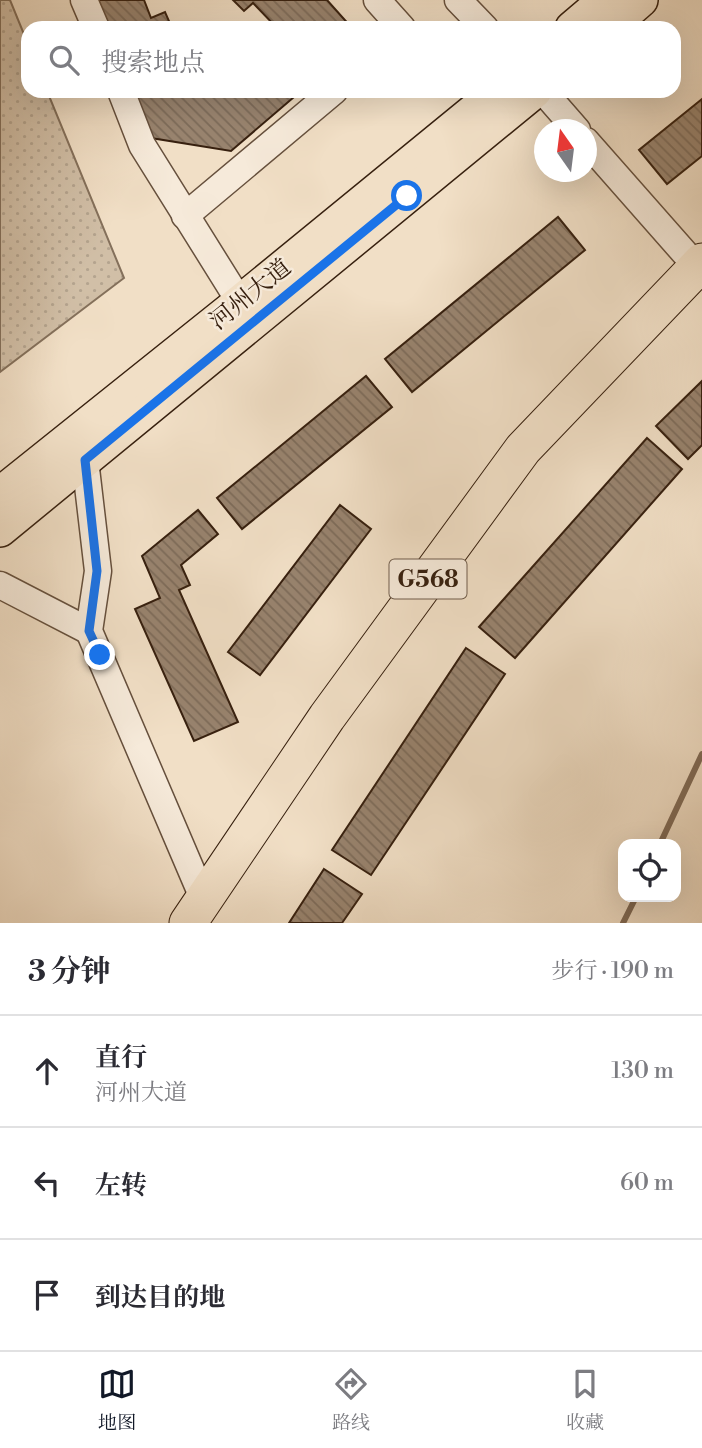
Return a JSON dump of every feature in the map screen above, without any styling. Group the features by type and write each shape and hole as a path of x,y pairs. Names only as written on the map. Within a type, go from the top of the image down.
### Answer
{"highway":[{"name":"G568","path":"196,911 327,717 523,449 699,265"}],"main road":[{"path":"580,21 605,0"},
{"path":"617,21 641,0"},
{"name":"河州大道","path":"0,494 489,98"},
{"name":"河州大道","path":"0,530 526,98"}],"street":[{"path":"84,0 93,21"},
{"path":"377,0 396,21"},
{"path":"458,0 478,21"},
{"path":"124,98 142,145 240,302"},
{"path":"185,216 326,98"},
{"path":"549,98 567,119"},
{"path":"597,153 699,265"},
{"path":"85,460 97,571 89,631 196,911"},
{"path":"0,585 89,631"}],"shaded area":[{"path":"0,0 10,0 21,27 21,98 50,98 124,278 0,372"}],"building":[{"path":"90,0 144,0 151,18 165,12 169,21 98,21"},
{"path":"233,0 327,0 346,21 270,21 253,3 244,11"},
{"path":"130,98 293,98 231,151 145,137"},
{"path":"702,99 702,156 667,184 639,150"},
{"path":"558,217 585,250 412,392 385,359"},
{"path":"366,376 392,407 242,529 217,498"},
{"path":"702,381 702,445 688,459 656,426"},
{"path":"647,438 682,469 515,658 479,627"},
{"path":"340,505 371,529 260,675 228,652"},
{"path":"198,510 218,534 181,565 190,585 179,590 238,722 194,741 135,609 160,598 142,556"},
{"path":"466,648 505,674 371,875 332,850"},
{"path":"324,869 362,894 342,923 289,923"}],"waterway":[{"path":"662,839 702,754"},
{"path":"623,923 634,902"}],"route":[{"path":"100,655 89,631 97,571 85,460 407,196"}]}
